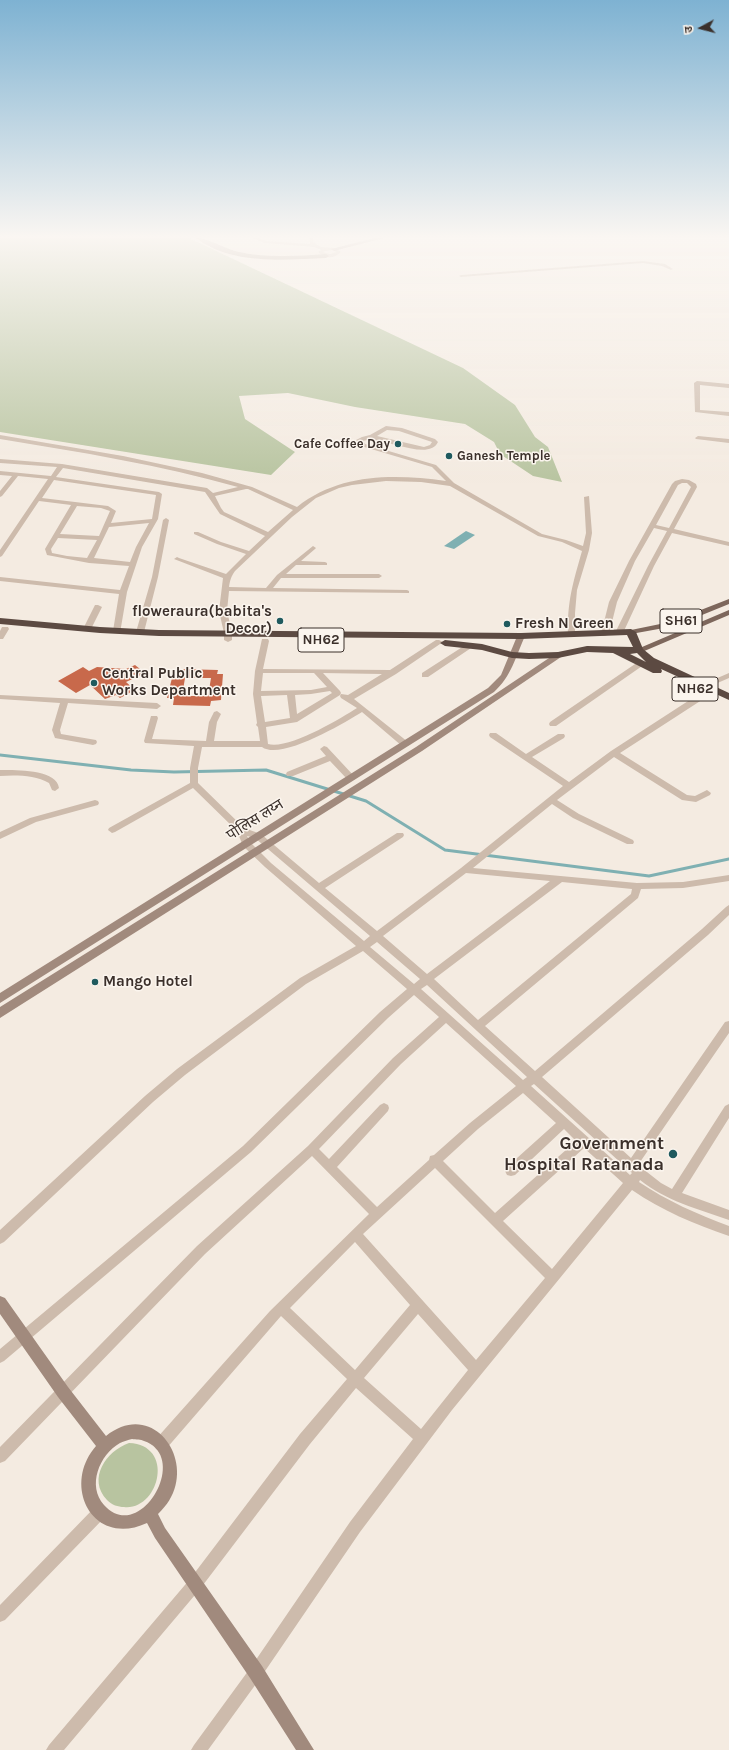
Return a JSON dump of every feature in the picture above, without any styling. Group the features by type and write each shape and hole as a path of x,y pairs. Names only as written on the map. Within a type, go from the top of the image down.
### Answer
{"highway":[{"name":"NH62","path":"1,629 123,638 521,636 631,632 639,650 656,663 729,705"},
{"name":"NH62","path":"1,629 87,629 265,640 439,642 470,646 512,655 558,656 587,649 615,651 639,650"},
{"name":"NH62","path":"615,651 641,664 704,690 729,697"}],"main road":[{"name":"SH61","path":"631,632 672,624 729,601"},
{"name":"SH61","path":"639,650 729,612"}],"street":[{"path":"729,386 697,383 697,412 729,414"},
{"path":"372,438 386,428 411,432 429,438 436,442 431,448 424,449 372,438 364,438 359,440 363,444 434,466 452,484 540,535 564,541 586,550"},
{"path":"0,437 123,458 202,475 246,487 297,509"},
{"path":"698,438 729,441"},
{"path":"0,461 62,466 200,488 207,490 212,495 218,510 222,514 269,535"},
{"path":"0,555 37,499 62,466"},
{"path":"0,473 160,494"},
{"path":"1,493 16,474"},
{"path":"228,637 223,611 227,577 297,509 328,489 354,483 407,479 452,484"},
{"path":"605,634 613,602 632,561 676,483 682,481 691,482 694,487 651,566 619,633"},
{"path":"117,631 123,592 139,548 154,521 160,494 168,484"},
{"path":"212,495 246,487"},
{"path":"572,635 571,613 574,590 586,550 589,533 587,497"},
{"path":"37,499 111,508 113,511 108,525 89,561"},
{"path":"75,504 48,549 49,554 89,561 134,564"},
{"path":"140,632 154,577 166,520"},
{"path":"108,525 154,521"},
{"path":"653,526 729,544"},
{"path":"196,533 219,544 250,553"},
{"path":"57,536 101,538"},
{"path":"268,589 278,576 313,548"},
{"path":"177,559 227,577"},
{"path":"295,563 325,564"},
{"path":"278,576 379,576"},
{"path":"0,579 123,592"},
{"path":"226,589 407,592"},
{"path":"87,629 98,607"},
{"name":"पोलिस लय्न","path":"0,999 405,744 502,681 509,669 512,655 521,636"},
{"path":"264,744 260,725 257,694 259,671 265,640"},
{"path":"348,699 439,642"},
{"path":"424,676 470,646"},
{"path":"0,1013 329,806 558,656"},
{"path":"553,724 641,664"},
{"path":"259,671 393,672"},
{"path":"316,671 335,690 362,709 405,744"},
{"path":"0,1238 148,1099 181,1072 303,981 364,946 467,868 569,786 704,690 729,675"},
{"path":"257,694 335,690"},
{"path":"260,725 294,720 335,690"},
{"path":"291,693 294,720"},
{"path":"0,697 157,706"},
{"path":"65,701 56,730 58,736 93,742"},
{"path":"154,718 148,741 199,744 264,744 270,747 301,741 320,733 362,709"},
{"path":"210,744 213,722 216,714"},
{"path":"493,735 569,786"},
{"path":"527,757 561,736"},
{"path":"199,744 194,768 194,782 241,830 246,844 254,853 414,989 584,1141 657,1188 674,1196 729,1215"},
{"path":"324,749 349,779"},
{"path":"614,753 685,798 696,799 707,793"},
{"path":"290,774 332,757"},
{"path":"0,773 42,777 51,780 56,788"},
{"path":"112,830 194,782"},
{"path":"551,800 576,816 630,842"},
{"path":"0,836 33,820 95,803"},
{"path":"241,830 258,836 426,978 534,1077 634,1174 662,1205 691,1218 729,1231"},
{"path":"318,888 400,835"},
{"path":"467,868 637,886 682,885 729,878"},
{"path":"0,1357 247,1149 384,1015 426,978 560,879"},
{"path":"478,1026 635,896 637,886"},
{"path":"161,1444 281,1308 376,1214 434,1160 581,1039 705,932 729,909"},
{"path":"0,1456 201,1250 312,1149 397,1061 446,1017"},
{"path":"199,1750 256,1672 355,1527 447,1405 553,1278 634,1174 729,1025"},
{"path":"330,1166 384,1108"},
{"path":"674,1196 729,1109"},
{"path":"510,1171 563,1123"},
{"path":"495,1221 584,1141"},
{"path":"312,1149 376,1214"},
{"path":"434,1160 553,1278"},
{"path":"355,1234 476,1370"},
{"path":"0,1303 63,1392 106,1446"},
{"path":"54,1750 195,1584 305,1439 418,1305"},
{"path":"281,1308 422,1439"},
{"path":"132,1432 146,1434 158,1440 166,1451 171,1465 168,1488 161,1502 150,1514 126,1523 110,1520 95,1508 89,1494 88,1485 92,1464 99,1451 106,1446 116,1437 132,1432"},
{"path":"0,1615 100,1512"},
{"path":"150,1514 160,1533 256,1672 306,1750"}],"green space":[{"path":"0,320 361,320 463,368 515,405 535,437 548,447 562,482 533,476 500,454 494,442 465,424 355,407 288,393 239,396 245,419 295,452 271,475 0,432"},
{"path":"129,1443 144,1446 153,1454 157,1465 157,1477 153,1489 146,1499 136,1505 122,1507 117,1506 107,1500 101,1492 99,1475 102,1467 113,1452"}],"water":[{"path":"466,531 475,535 454,549 444,546"}],"building":[{"name":"Central Public Works Department","path":"135,665 145,673 126,682 135,690 120,698 116,695 105,699 90,685 76,693 58,681 83,667 89,671 97,667 126,669"},
{"path":"181,669 218,670 217,674 223,674 221,700 211,701 210,706 173,705 174,698 167,698 173,674 180,674","holes":["185,678 211,678 208,696 182,696"]}],"waterway":[{"path":"0,755 131,770 174,772 266,770 366,801 445,850 649,876 729,859"}],"place":[{"name":"Cafe Coffee Day","path":"398,444"},
{"name":"Ganesh Temple","path":"449,456"},
{"name":"floweraura(babita's Decor)","path":"280,621"},
{"name":"Fresh N Green","path":"507,624"},
{"name":"Central Public Works Department","path":"94,683"},
{"name":"Mango Hotel","path":"95,982"},
{"name":"Government Hospital Ratanada","path":"673,1154"}]}
